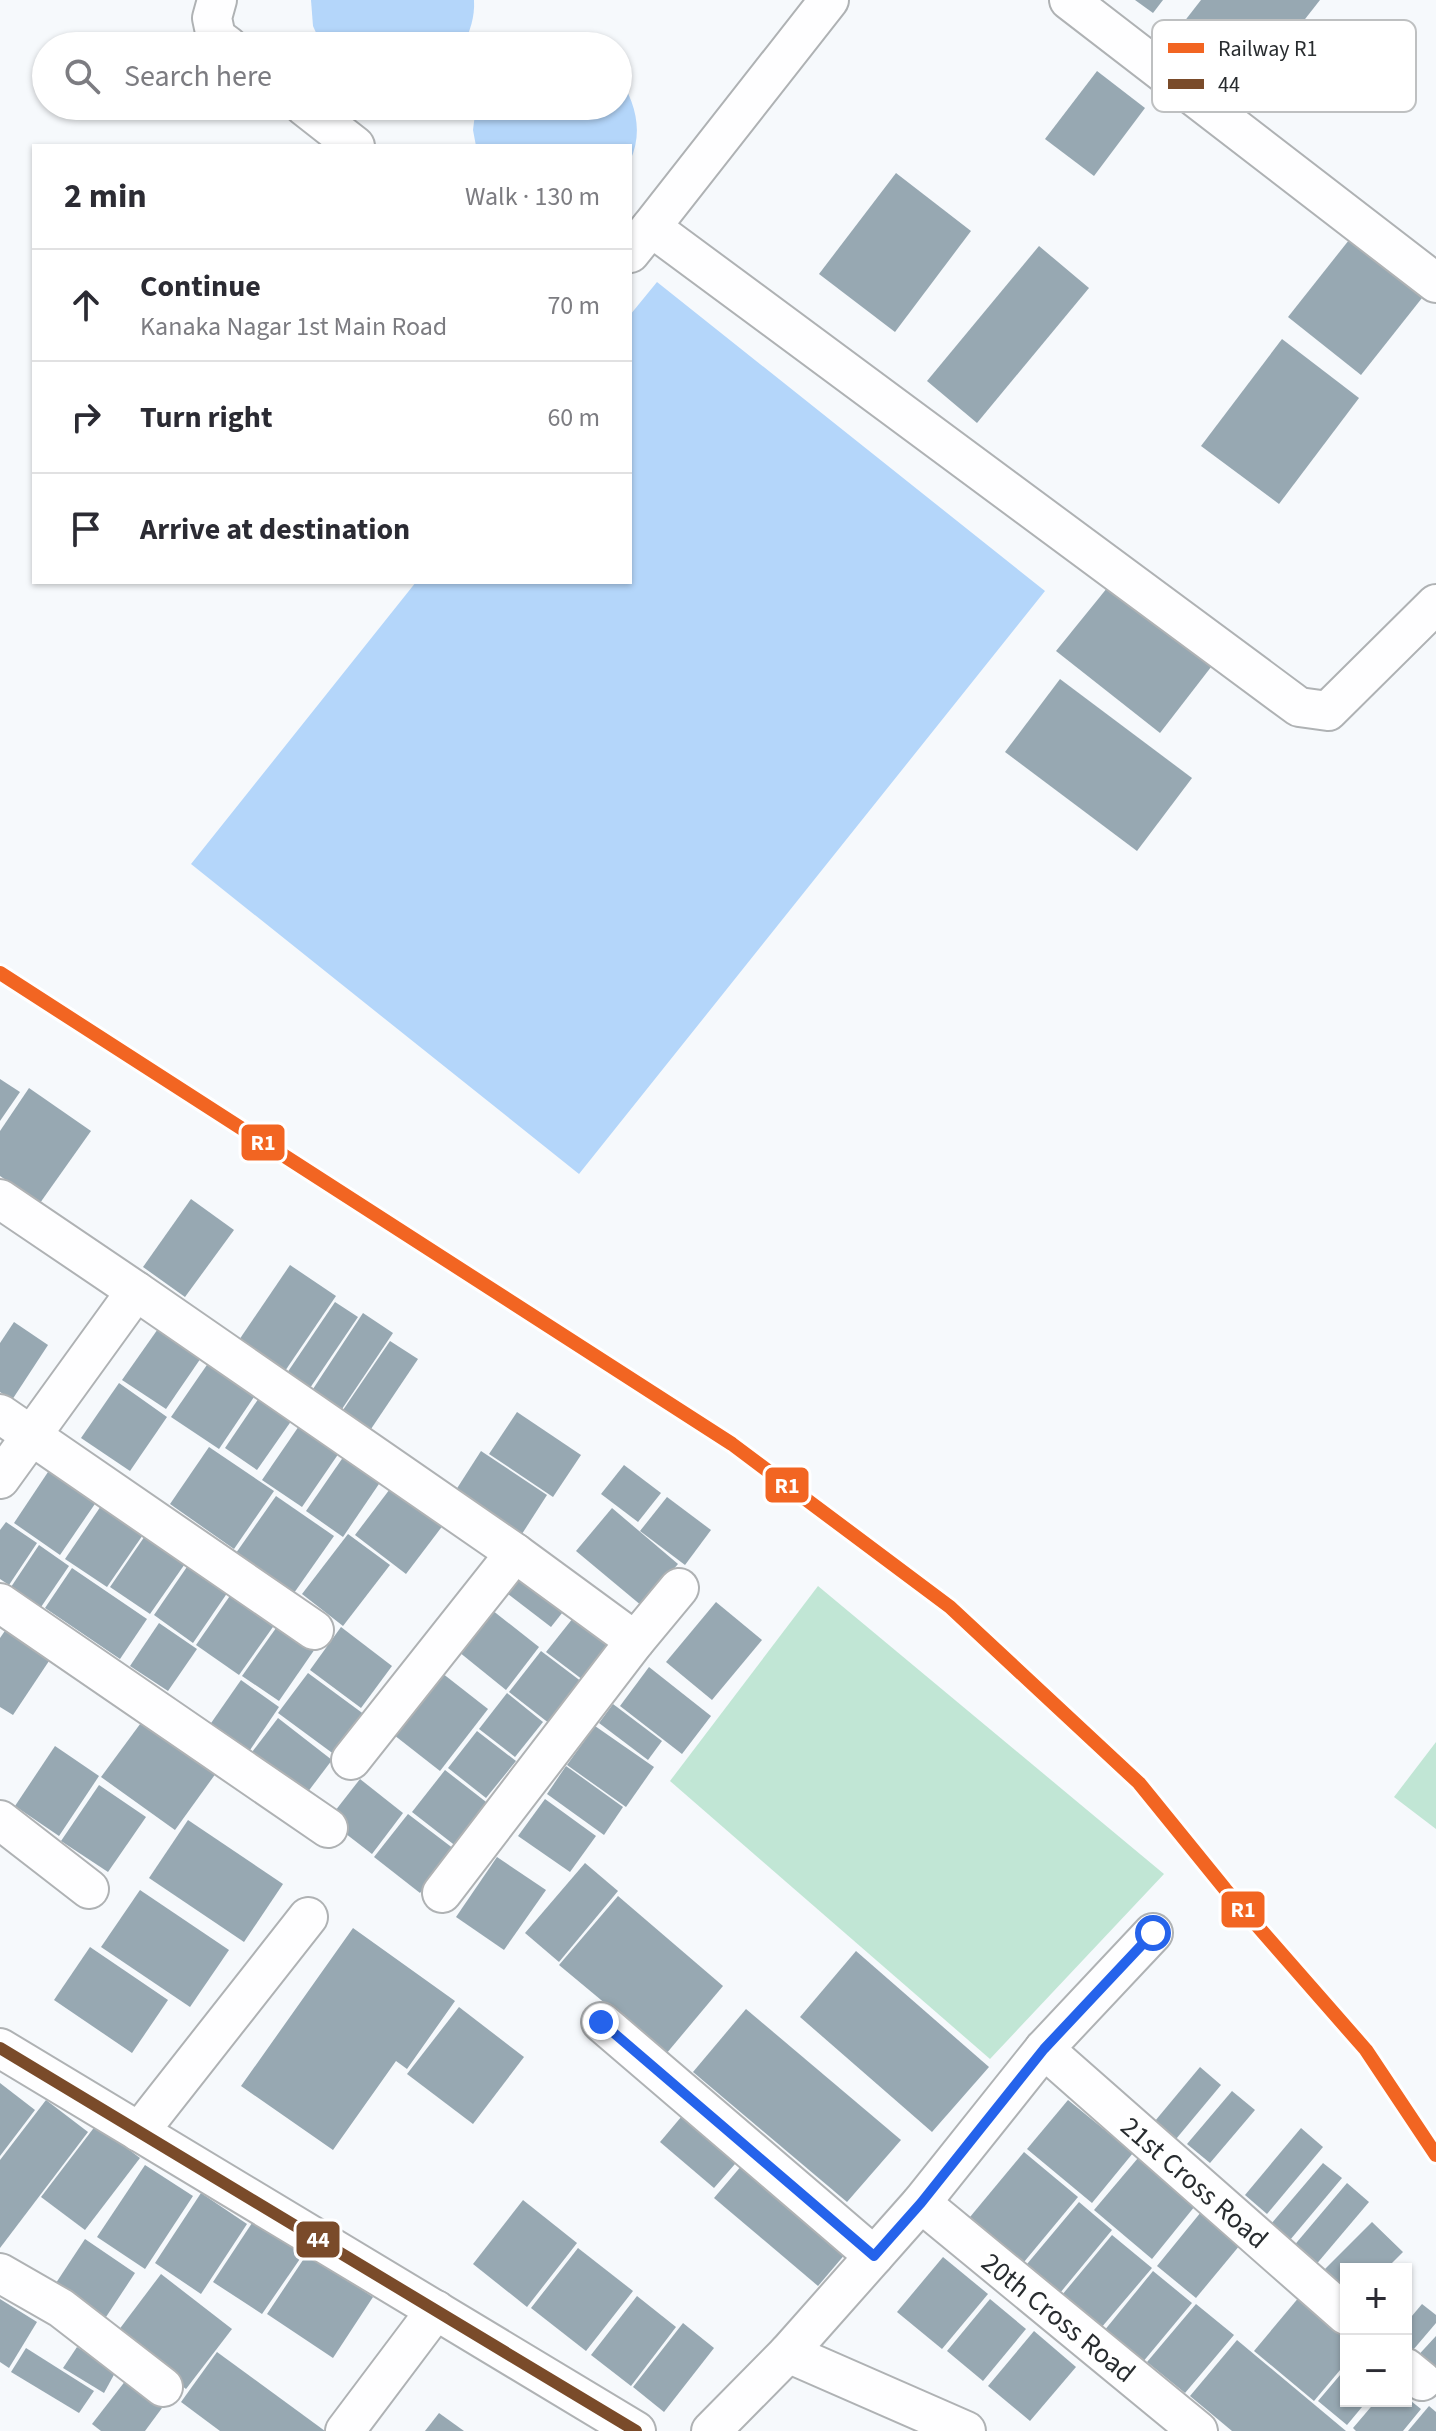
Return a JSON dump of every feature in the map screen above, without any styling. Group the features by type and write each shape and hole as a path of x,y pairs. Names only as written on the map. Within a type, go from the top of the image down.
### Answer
{"street":[{"path":"215,32 212,18 217,0"},
{"path":"829,0 641,240 1299,707 1328,711 1436,604"},
{"path":"1069,0 1152,64"},
{"path":"1214,112 1436,283"},
{"path":"322,120 352,144"},
{"path":"0,1199 515,1553 635,1641"},
{"path":"0,1479 136,1291"},
{"path":"0,1414 314,1630"},
{"path":"351,1760 515,1553"},
{"path":"442,1893 679,1588"},
{"path":"0,1603 328,1828"},
{"path":"0,1820 89,1889"},
{"path":"139,2132 308,1917"},
{"path":"711,2431 788,2353 921,2203 1044,2049 1153,1933"},
{"path":"601,2022 874,2256"},
{"path":"0,2048 636,2431"},
{"name":"21st Cross Road","path":"1044,2049 1340,2310"},
{"name":"20th Cross Road","path":"921,2203 1198,2431"},
{"path":"0,2273 61,2308 163,2387"},
{"path":"345,2431 436,2310"},
{"path":"788,2353 966,2431"}],"green space":[{"path":"818,1586 1164,1874 990,2059 670,1781"},
{"path":"1436,1742 1436,1829 1394,1797"}],"water":[{"path":"311,0 474,0 469,32 316,32"},
{"path":"632,104 637,128 632,156 632,144 476,144 474,120 632,120"},
{"path":"657,282 1045,591 579,1174 191,864 414,584 632,584 632,313"}],"building":[{"path":"1135,0 1163,0 1153,13"},
{"path":"1201,0 1320,0 1304,20 1185,20"},
{"path":"1097,71 1145,108 1094,176 1045,139"},
{"path":"896,173 971,231 895,332 819,274"},
{"path":"1349,240 1422,298 1361,375 1288,317"},
{"path":"1039,246 1089,288 977,423 927,381"},
{"path":"1282,339 1359,398 1279,504 1201,446"},
{"path":"1116,577 1218,658 1160,733 1056,651"},
{"path":"1060,679 1192,778 1137,851 1005,752"},
{"path":"0,1079 20,1092 0,1121"},
{"path":"29,1088 91,1131 40,1203 0,1176 0,1131"},
{"path":"191,1199 234,1230 185,1297 143,1267"},
{"path":"290,1265 336,1296 285,1371 239,1340"},
{"path":"335,1302 358,1317 310,1388 287,1373"},
{"path":"363,1313 393,1333 342,1409 313,1389"},
{"path":"14,1322 48,1345 12,1400 0,1392 0,1343"},
{"path":"160,1326 203,1355 166,1409 122,1380"},
{"path":"390,1341 418,1359 371,1429 343,1410"},
{"path":"211,1359 258,1391 219,1449 171,1417"},
{"path":"119,1383 167,1417 130,1471 81,1438"},
{"path":"261,1395 294,1417 257,1470 225,1448"},
{"path":"517,1412 581,1455 553,1497 489,1454"},
{"path":"299,1426 339,1453 302,1507 262,1480"},
{"path":"209,1447 274,1491 234,1549 170,1504"},
{"path":"481,1451 547,1495 520,1537 454,1493"},
{"path":"346,1453 383,1478 343,1537 306,1511"},
{"path":"54,1463 101,1495 60,1555 14,1523"},
{"path":"624,1465 661,1493 638,1522 601,1494"},
{"path":"396,1481 447,1520 406,1574 355,1535"},
{"path":"276,1496 334,1536 294,1593 236,1553"},
{"path":"667,1497 711,1530 685,1565 640,1531"},
{"path":"105,1500 147,1529 107,1587 65,1559"},
{"path":"612,1508 678,1564 642,1606 576,1551"},
{"path":"6,1522 37,1543 9,1585 0,1579 0,1530"},
{"path":"149,1530 189,1558 150,1614 110,1587"},
{"path":"348,1534 390,1565 343,1626 302,1594"},
{"path":"39,1545 69,1566 41,1607 11,1587"},
{"path":"193,1558 232,1586 193,1643 154,1615"},
{"path":"72,1568 147,1619 120,1659 45,1608"},
{"path":"527,1569 570,1603 551,1627 508,1594"},
{"path":"236,1587 280,1617 239,1675 196,1645"},
{"path":"716,1602 762,1640 712,1700 666,1662"},
{"path":"492,1610 539,1647 506,1690 459,1652"},
{"path":"577,1613 617,1644 587,1683 546,1652"},
{"path":"281,1621 317,1646 279,1701 242,1676"},
{"path":"159,1623 197,1649 168,1691 130,1666"},
{"path":"9,1625 53,1655 13,1715 0,1707 0,1638"},
{"path":"341,1627 392,1666 361,1708 310,1670"},
{"path":"541,1651 582,1682 550,1724 509,1692"},
{"path":"649,1667 711,1716 682,1754 620,1706"},
{"path":"308,1673 365,1715 335,1755 278,1713"},
{"path":"442,1673 488,1709 440,1771 394,1735"},
{"path":"241,1680 279,1707 248,1753 209,1726"},
{"path":"507,1693 543,1722 515,1757 479,1729"},
{"path":"613,1704 662,1741 648,1760 599,1723"},
{"path":"146,1716 219,1769 175,1830 101,1777"},
{"path":"278,1718 332,1760 304,1797 249,1756"},
{"path":"595,1726 654,1767 626,1807 567,1765"},
{"path":"477,1731 516,1761 486,1798 448,1768"},
{"path":"55,1746 99,1776 59,1836 15,1806"},
{"path":"566,1766 623,1807 604,1835 547,1794"},
{"path":"445,1770 490,1805 457,1847 412,1812"},
{"path":"360,1779 403,1813 372,1854 328,1820"},
{"path":"99,1785 146,1817 108,1872 61,1841"},
{"path":"545,1799 596,1836 570,1872 518,1836"},
{"path":"408,1814 454,1849 420,1893 374,1857"},
{"path":"188,1820 283,1884 244,1942 149,1878"},
{"path":"497,1857 546,1890 504,1950 456,1917"},
{"path":"585,1863 618,1891 559,1962 525,1933"},
{"path":"140,1890 229,1950 190,2007 101,1947"},
{"path":"618,1896 723,1986 666,2054 559,1965"},
{"path":"353,1928 455,2001 407,2069 396,2061 333,2150 241,2086"},
{"path":"90,1947 168,2000 132,2053 54,2000"},
{"path":"856,1951 989,2067 932,2132 800,2017"},
{"path":"459,2007 524,2057 473,2124 407,2074"},
{"path":"746,2009 901,2140 847,2202 693,2072"},
{"path":"1200,2067 1221,2085 1176,2139 1155,2121"},
{"path":"0,2083 35,2110 0,2156"},
{"path":"1232,2091 1255,2110 1210,2163 1187,2144"},
{"path":"46,2100 88,2132 0,2248 0,2160"},
{"path":"1068,2100 1133,2153 1092,2203 1027,2149"},
{"path":"687,2110 742,2156 714,2188 660,2142"},
{"path":"96,2125 140,2158 85,2230 41,2197"},
{"path":"1301,2128 1323,2147 1267,2214 1245,2195"},
{"path":"1024,2152 1078,2197 1024,2262 970,2217"},
{"path":"748,2158 852,2246 818,2286 714,2198"},
{"path":"1138,2158 1195,2206 1152,2259 1094,2210"},
{"path":"1323,2163 1342,2178 1290,2240 1271,2224"},
{"path":"145,2165 193,2196 145,2269 97,2237"},
{"path":"1347,2183 1369,2202 1314,2267 1292,2248"},
{"path":"201,2193 247,2224 201,2294 155,2263"},
{"path":"523,2200 577,2243 527,2307 473,2264"},
{"path":"1079,2202 1112,2230 1060,2293 1027,2264"},
{"path":"1201,2212 1240,2245 1196,2298 1157,2266"},
{"path":"254,2220 304,2253 262,2314 213,2282"},
{"path":"1372,2222 1403,2252 1392,2263 1340,2263 1340,2290 1322,2272"},
{"path":"1112,2235 1152,2268 1101,2328 1062,2295"},
{"path":"85,2239 135,2273 104,2320 54,2286"},
{"path":"578,2248 633,2291 586,2351 531,2308"},
{"path":"307,2254 373,2297 333,2358 267,2314"},
{"path":"943,2257 988,2294 942,2349 897,2312"},
{"path":"1153,2271 1192,2303 1142,2363 1104,2331"},
{"path":"161,2274 232,2329 186,2389 115,2335"},
{"path":"637,2296 676,2327 631,2386 591,2355"},
{"path":"1300,2296 1340,2328 1340,2370 1314,2401 1254,2351"},
{"path":"0,2299 37,2322 9,2368 0,2362"},
{"path":"990,2299 1026,2329 983,2381 947,2351"},
{"path":"1196,2304 1234,2335 1185,2393 1147,2362"},
{"path":"1422,2304 1436,2315 1436,2323 1413,2350 1412,2349 1412,2316"},
{"path":"683,2323 714,2348 664,2412 633,2387"},
{"path":"1034,2331 1076,2367 1030,2421 988,2386"},
{"path":"1436,2336 1436,2381 1413,2361"},
{"path":"1237,2340 1346,2431 1232,2431 1190,2396"},
{"path":"77,2347 116,2371 104,2393 63,2368"},
{"path":"26,2348 94,2391 79,2413 11,2372"},
{"path":"217,2352 325,2431 220,2431 181,2402"},
{"path":"1340,2375 1340,2407 1362,2407 1347,2425 1318,2401"},
{"path":"126,2380 162,2408 145,2431 101,2431 92,2424"},
{"path":"1412,2402 1421,2409 1403,2431 1356,2431 1353,2428 1371,2407 1412,2407"},
{"path":"1429,2406 1436,2412 1436,2431 1408,2431"},
{"path":"439,2413 464,2431 425,2431"}],"rail line":[{"name":"R1","path":"0,973 732,1444 950,1607 1139,1783 1225,1889 1366,2050 1436,2155"}],"transit line":[{"name":"44","path":"0,2048 636,2431"}],"route":[{"path":"601,2022 874,2256 921,2203 1044,2049 1153,1933"}]}
